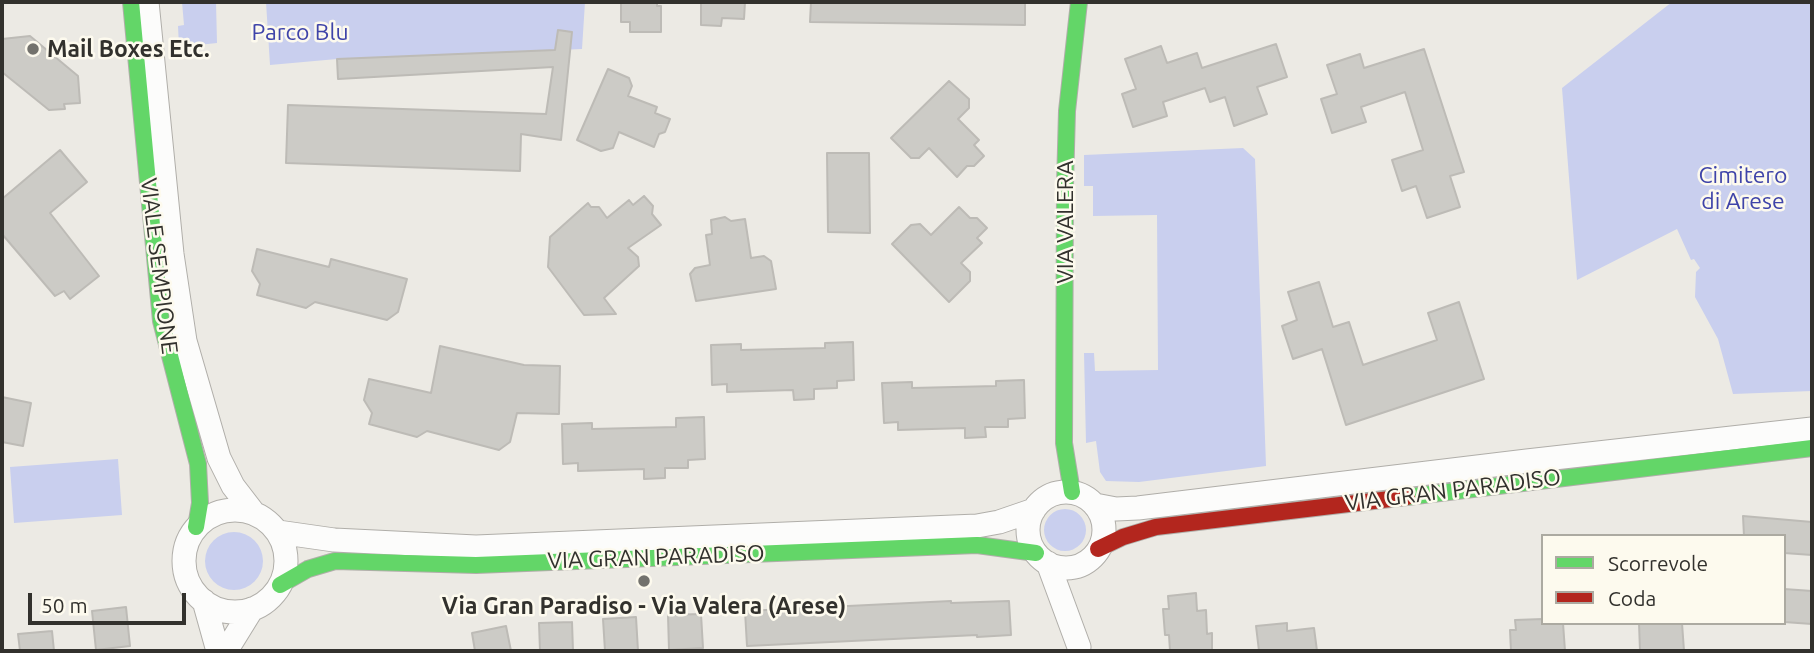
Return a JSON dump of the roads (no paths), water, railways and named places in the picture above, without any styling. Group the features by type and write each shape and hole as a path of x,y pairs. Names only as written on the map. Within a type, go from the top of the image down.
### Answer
{"street":[{"name":"VIALE SEMPIONE","path":"131,2 161,321 198,464 200,503 196,527"},
{"name":"VIALE SEMPIONE","path":"147,2 177,301 185,341 219,458 233,486 253,512"},
{"name":"VIA VALERA","path":"1063,493 1057,483 1065,443 1066,141 1079,2"},
{"name":"VIA GRAN PARADISO","path":"1095,505 1116,509 1138,508 1527,460 1812,429"},
{"name":"VIA GRAN PARADISO","path":"1098,549 1123,537 1156,527 1812,447"},
{"path":"1042,558 1069,568 1088,561 1102,542 1103,527 1095,505 1083,496 1063,493 1044,498 1030,518 1028,536 1042,558 1079,649"},
{"path":"238,509 253,512 267,520 278,532 284,544 285,572 273,595 252,609 235,612 219,609 204,601 187,580 184,552 196,527 208,517 222,511 238,509"},
{"name":"VIA GRAN PARADISO","path":"278,532 334,540 476,547 977,526 1034,510"},
{"name":"VIA GRAN PARADISO","path":"280,585 308,569 335,561 476,565 977,545 1042,558"},
{"path":"1079,566 1075,605 1079,649"},
{"path":"204,601 218,651"},
{"path":"226,651 252,609"}],"place":[{"name":"Mail Boxes Etc.","path":"33,49"},
{"name":"Via Gran Paradiso - Via Valera (Arese)","path":"644,581"}],"park label":[{"name":"Parco Blu","path":"300,32"},
{"name":"Cimitero di Arese","path":"1743,188"}]}
